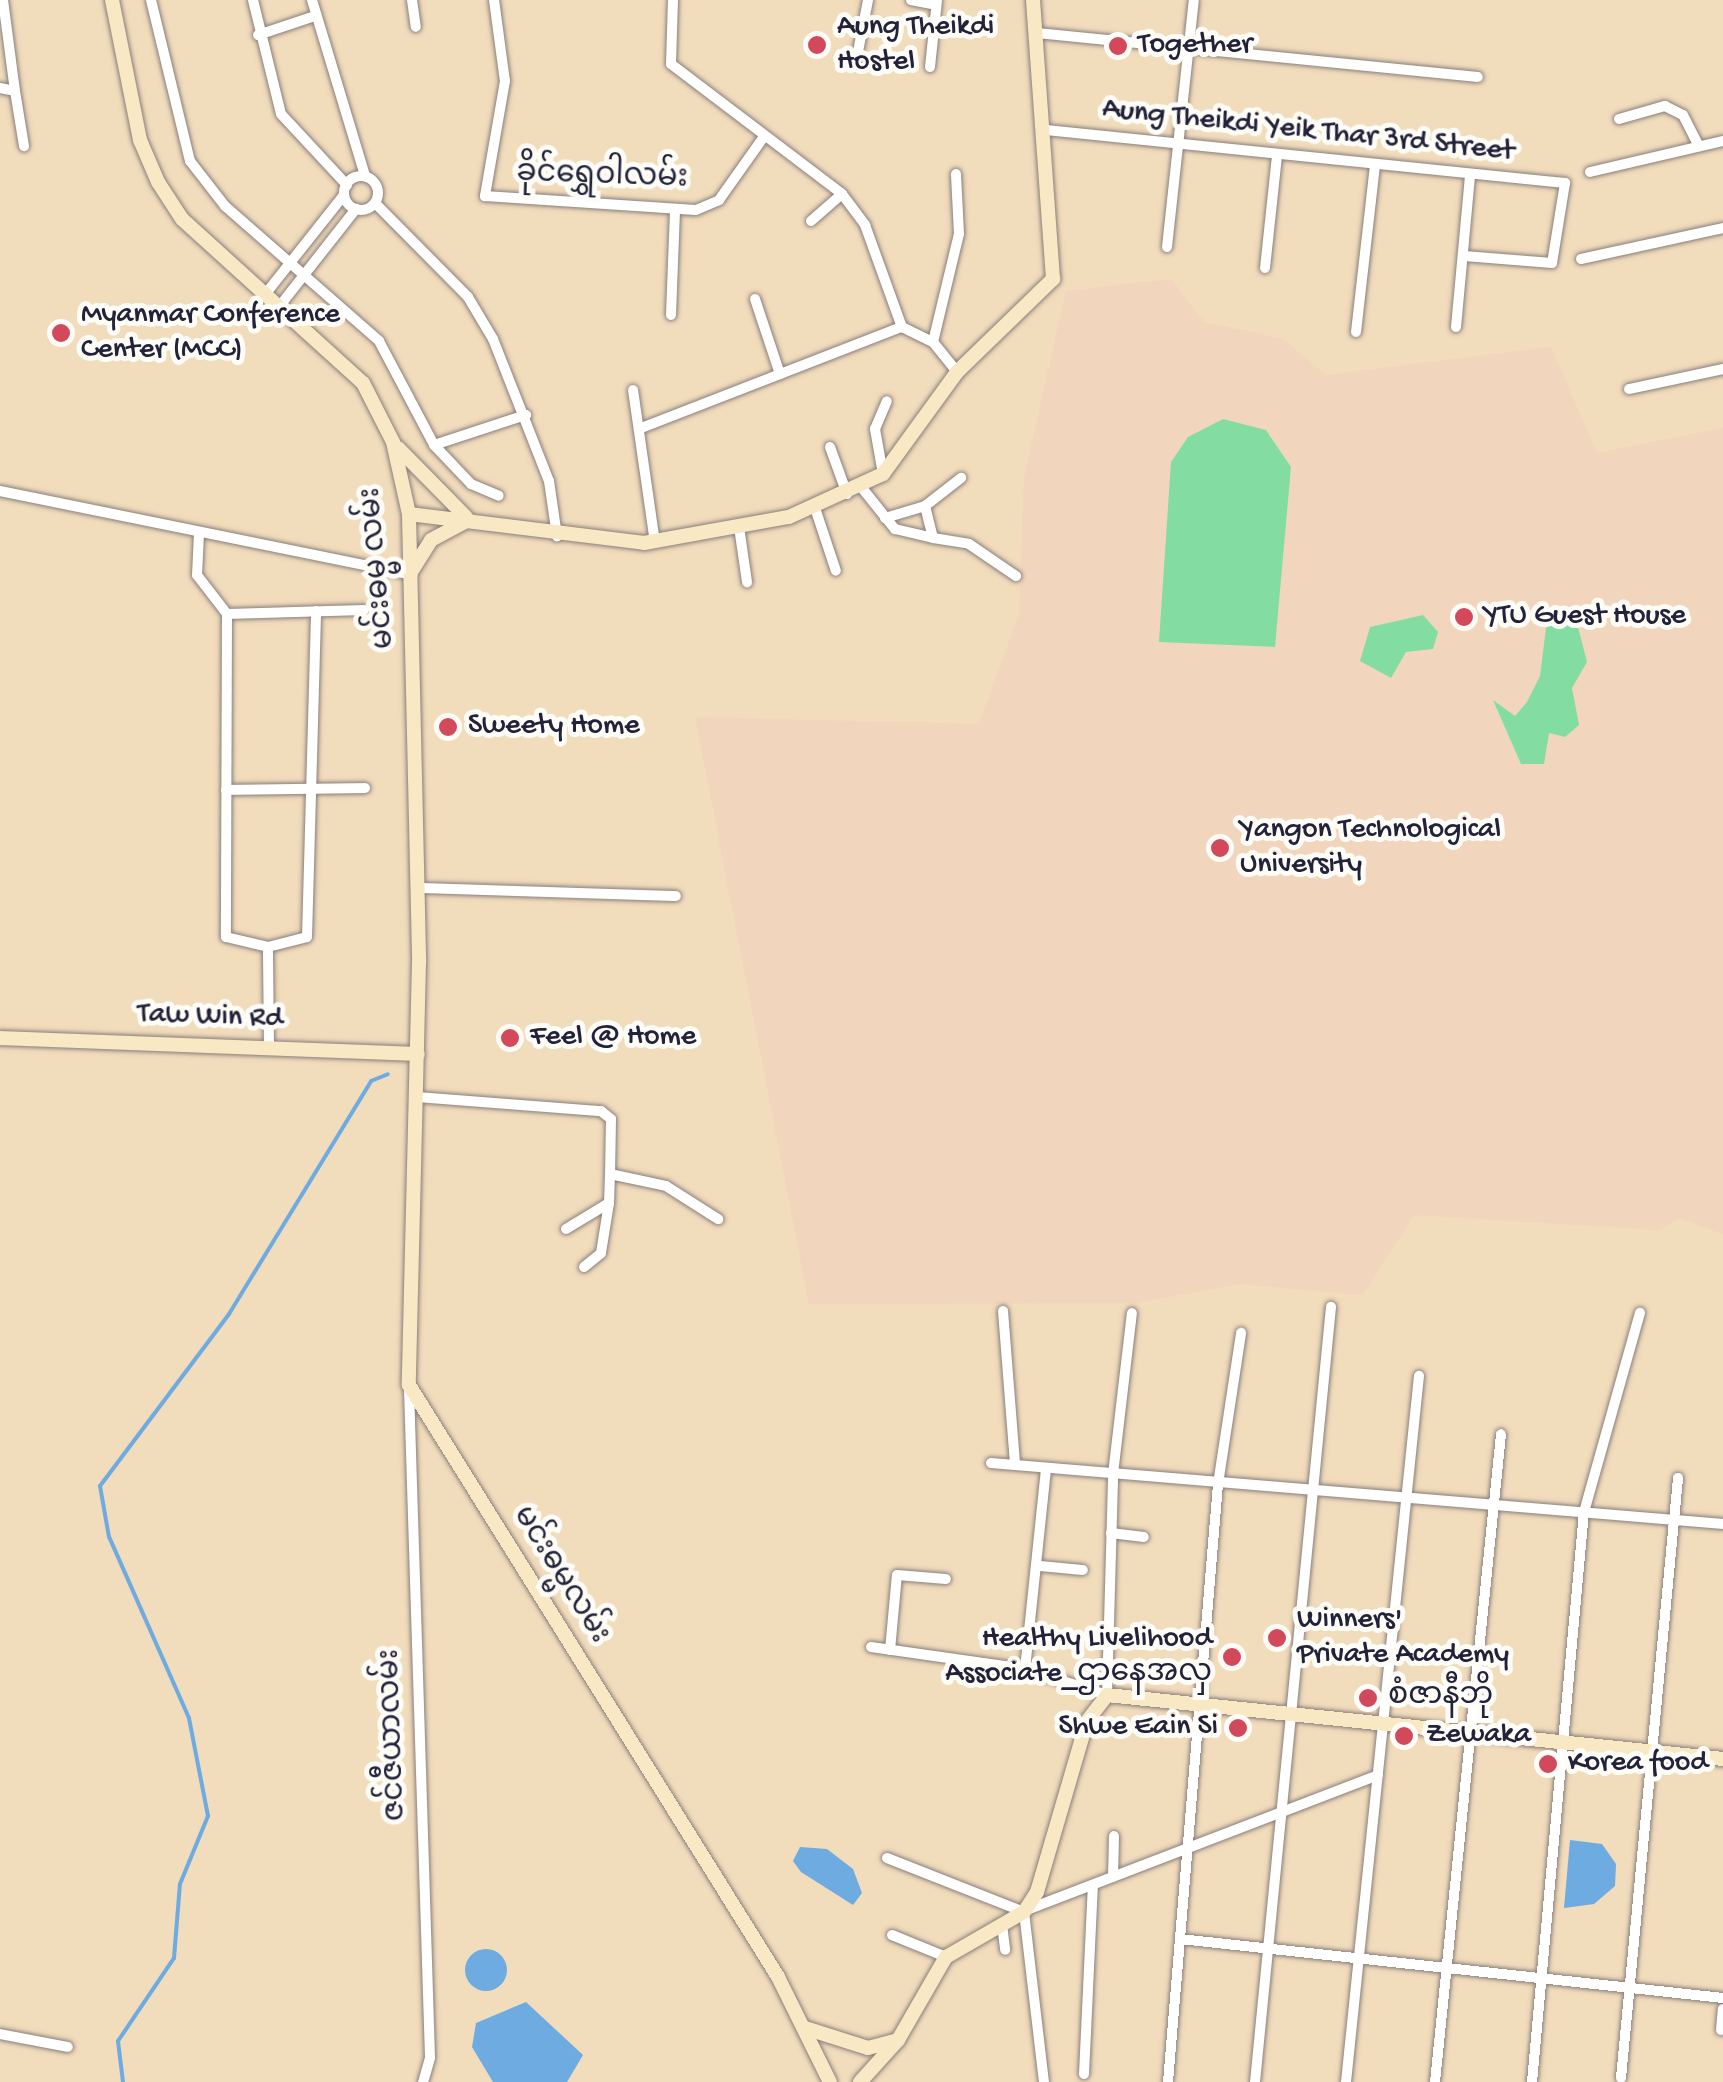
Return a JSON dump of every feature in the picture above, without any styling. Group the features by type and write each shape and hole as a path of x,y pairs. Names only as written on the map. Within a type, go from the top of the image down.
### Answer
{"main road":[{"name":"မင်းဓမ္မ လမ်း","path":"112,0 140,140 158,182 182,219 282,303 363,383 393,442 409,514 413,572 418,1054"},
{"path":"409,514 470,520 557,536 655,542 815,508 862,488 883,474 957,372 1053,278 1046,130 1033,0"},
{"path":"393,442 418,477 470,520"},
{"path":"413,572 431,540 470,520"},
{"name":"Taw Win Rd","path":"0,1038 418,1054"},
{"path":"409,1385 418,1054"},
{"name":"မင်းဓမ္မလမ်း","path":"409,1385 805,2028 830,2082"},
{"path":"876,2082 946,1956 1024,1912 1087,1721 1107,1695 1723,1759"},
{"path":"805,2028 868,2048 898,2040"},
{"path":"860,2082 888,2056"}],"street":[{"path":"3,0 24,146"},
{"path":"150,0 190,161 292,266 379,341 434,446 471,484 500,496"},
{"path":"253,0 258,35 281,114 346,190 356,209"},
{"path":"312,0 356,122 365,176 378,187 375,203"},
{"path":"412,0 416,28"},
{"name":"ခိုင်ရွှေဝါလမ်း","path":"494,0 504,82 486,196 675,211 718,200 763,138"},
{"path":"673,0 670,64 842,194 865,225 902,327 933,342 957,372"},
{"path":"856,62 868,0"},
{"path":"911,0 936,2 930,68"},
{"path":"1167,247 1194,0"},
{"path":"258,35 315,16"},
{"path":"1038,33 1478,77"},
{"path":"0,88 16,91"},
{"path":"1619,119 1664,106 1682,115 1699,146"},
{"name":"Aung Theikdi Yeik Thar 3rd Street","path":"1046,130 1565,183 1552,263 1464,256"},
{"path":"1590,172 1723,141"},
{"path":"1265,268 1276,155"},
{"path":"1356,332 1374,166"},
{"path":"933,342 959,234 956,174"},
{"path":"1456,328 1470,174"},
{"path":"267,292 292,266 346,190 365,176"},
{"path":"811,221 842,194"},
{"path":"282,303 356,209 375,203"},
{"path":"375,203 468,297 526,415 557,536"},
{"path":"671,316 675,211"},
{"path":"1580,259 1723,228"},
{"path":"755,300 780,374"},
{"path":"641,428 902,327"},
{"path":"1629,389 1723,370"},
{"path":"633,390 655,542"},
{"path":"883,474 874,430 887,402"},
{"path":"434,446 526,415"},
{"path":"830,447 847,495"},
{"path":"885,518 925,506 960,478"},
{"path":"862,488 885,518 934,538 968,544 1016,576"},
{"path":"0,491 413,572"},
{"path":"925,506 934,538"},
{"path":"815,508 836,572"},
{"path":"740,527 747,582"},
{"path":"199,533 197,575 227,614 226,936 268,948 307,938 316,612"},
{"path":"227,614 364,610"},
{"path":"226,790 365,788"},
{"path":"419,888 676,896"},
{"path":"268,948 269,1048"},
{"path":"417,1097 601,1111 611,1118 609,1203 601,1254 584,1267"},
{"path":"610,1174 666,1186 718,1218"},
{"path":"566,1229 609,1203"},
{"path":"1256,2082 1331,1307"},
{"path":"1003,1310 1015,1465"},
{"path":"1532,2082 1584,1512 1640,1312"},
{"path":"871,1647 1024,1670 1107,1695 1110,1533 1132,1313"},
{"path":"1168,2082 1218,1484 1240,1332"},
{"path":"1346,2082 1419,1376"},
{"name":"ဇင်ဇီယာလမ်း","path":"409,1385 423,2082"},
{"path":"1435,2082 1475,1734 1500,1434"},
{"path":"992,1463 1723,1524"},
{"path":"1024,1670 1040,1566 1046,1468"},
{"path":"1621,2078 1678,1478"},
{"path":"1110,1533 1144,1537"},
{"path":"1040,1566 1082,1570"},
{"path":"890,1650 898,1575 946,1579"},
{"path":"887,1858 1024,1912 1378,1775"},
{"path":"1113,1877 1114,1836"},
{"path":"1084,2074 1093,1885"},
{"path":"1024,1912 1044,2082"},
{"path":"1002,1924 1005,1950"},
{"path":"892,1935 946,1956"},
{"path":"1180,1939 1723,1998"},
{"path":"1721,2030 1723,2009"},
{"path":"0,2034 68,2047"}],"shaded area":[{"name":"Yangon Technological University","path":"1171,279 1204,322 1283,339 1326,375 1551,347 1597,453 1723,428 1723,1234 1678,1218 1660,1230 1414,1215 1363,1295 1239,1284 1136,1303 809,1304 695,717 979,724 1019,614 1024,478 1066,291"}],"green space":[{"path":"1223,419 1266,430 1291,467 1275,647 1159,642 1171,462 1188,437"},
{"path":"1548,612 1577,623 1587,662 1572,688 1579,725 1565,737 1549,733 1544,764 1521,764 1493,700 1515,716 1527,702 1540,676"},
{"path":"1423,615 1438,632 1433,649 1406,652 1391,678 1360,661 1370,627"}],"water":[{"path":"1570,1840 1602,1844 1616,1864 1615,1886 1594,1904 1564,1908"},
{"path":"800,1847 827,1849 853,1869 862,1893 853,1905 801,1872 793,1861"},
{"path":"486,1949 501,1955 507,1970 501,1985 486,1991 471,1985 465,1970 471,1955"},
{"path":"526,2002 583,2055 567,2082 493,2082 472,2047 476,2023"}],"waterway":[{"path":"123,2082 118,2041 174,1958 180,1884 208,1816 189,1718 109,1537 100,1486 229,1314 371,1081 388,1074"}],"place":[{"name":"Aung Theikdi Hostel","path":"817,45"},
{"name":"Together","path":"1118,46"},
{"name":"Myanmar Conference Center (MCC)","path":"61,333"},
{"name":"YTU Guest House","path":"1464,617"},
{"name":"Sweety Home","path":"448,727"},
{"name":"Yangon Technological University","path":"1220,848"},
{"name":"Feel @ Home","path":"510,1038"},
{"name":"Winners' Private Academy","path":"1277,1638"},
{"name":"Healthy Livelihood Associate_ဌာနေအလှ","path":"1232,1657"},
{"name":"စံဇာနီဘို","path":"1368,1698"},
{"name":"Shwe Eain Si","path":"1238,1728"},
{"name":"Zewaka","path":"1404,1736"},
{"name":"Korea food","path":"1548,1764"}]}
